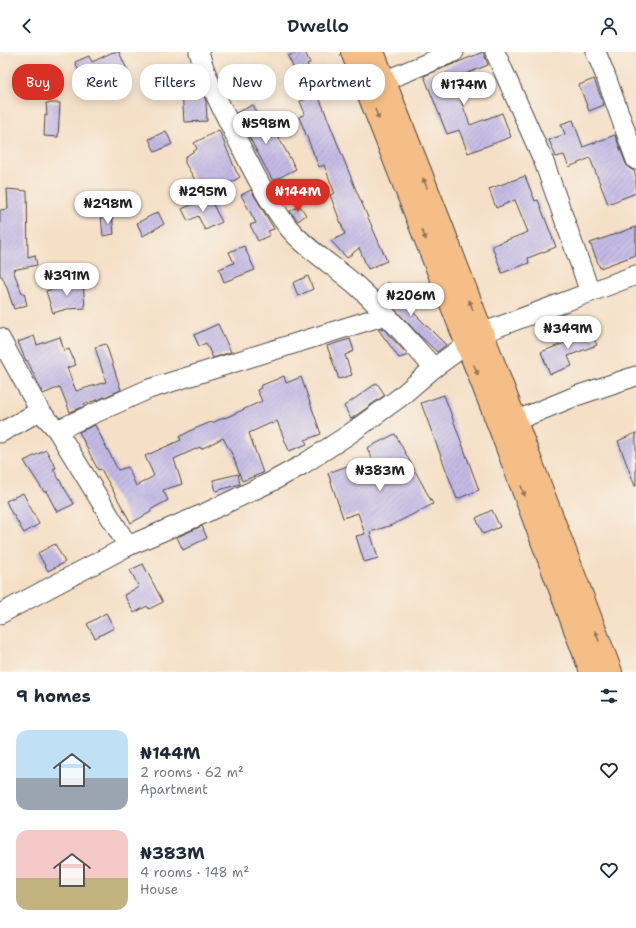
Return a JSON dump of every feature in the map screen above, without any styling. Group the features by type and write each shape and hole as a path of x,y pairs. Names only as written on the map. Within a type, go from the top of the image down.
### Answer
{"main road":[{"path":"352,52 474,339 515,421 611,672"},
{"path":"373,52 378,64"},
{"path":"385,83 442,227 499,426 592,672"}],"street":[{"path":"199,52 208,79 268,199 289,228 310,249 356,285 386,315 434,368"},
{"path":"385,80 454,52"},
{"path":"495,52 544,162 590,292"},
{"path":"596,52 636,160"},
{"path":"0,614 128,546 203,514 271,482 302,465 399,398 434,368 474,339 636,275"},
{"path":"57,430 149,389 386,315"},
{"path":"0,338 40,410 57,430 128,546"},
{"path":"515,421 576,396 636,376"},
{"path":"0,433 40,410"}],"building":[{"path":"113,52 119,52 125,64 76,64 75,62 89,56 92,62"},
{"path":"298,52 305,52 310,63 292,64 288,56"},
{"path":"483,52 488,65 453,79 470,125 502,113 511,137 468,153 459,130 447,134 424,76"},
{"path":"594,79 604,105 589,111 579,85"},
{"path":"183,100 206,100 207,121 184,122"},
{"path":"320,100 356,190 387,261 368,269 359,248 347,258 331,241 345,234 330,195 335,193 324,165 319,167 299,117 305,114 300,101"},
{"path":"46,103 60,103 58,137 44,136 45,115 47,116"},
{"path":"253,105 268,135 275,131 296,169 273,181 236,113"},
{"path":"573,120 583,147 615,135 626,164 634,171 636,177 636,193 608,204 590,158 569,167 564,155 556,157 549,140 565,134 561,124"},
{"path":"219,130 236,171 240,177 206,198 185,163 185,157 197,149 194,143"},
{"path":"166,131 172,144 155,152 149,139"},
{"path":"525,176 535,201 538,200 556,247 528,258 529,263 502,273 492,246 528,232 515,200 496,208 489,189"},
{"path":"7,189 27,191 28,257 35,255 37,265 13,270 22,293 24,293 27,305 14,309 2,276 0,276 0,210 8,209"},
{"path":"251,190 274,229 268,231 270,235 258,241 250,225 256,223 241,195"},
{"path":"209,197 222,222 205,230 198,216 188,221 182,209"},
{"path":"300,206 306,215 298,221 290,211"},
{"path":"158,212 164,224 143,236 137,223"},
{"path":"112,214 114,234 103,236 101,216"},
{"path":"636,227 636,255 600,268 590,243"},
{"path":"244,246 255,270 224,282 219,269 234,263 229,252"},
{"path":"308,276 313,289 298,296 293,283"},
{"path":"83,282 85,308 67,309 53,313 46,291 73,283"},
{"path":"387,282 400,293 397,296 446,345 437,352 417,333 378,291"},
{"path":"218,324 231,352 213,358 206,343 199,346 194,335"},
{"path":"587,325 597,345 568,356 572,366 550,374 541,352 575,339 572,331"},
{"path":"383,328 408,355 399,358 378,329"},
{"path":"34,336 37,345 60,337 64,351 69,349 76,365 67,368 76,391 106,382 95,347 106,344 121,390 84,404 85,406 70,412 60,387 43,394 27,360 26,361 18,342"},
{"path":"350,339 354,351 345,355 352,375 339,379 327,346"},
{"path":"284,376 286,383 301,377 321,434 305,440 307,444 289,451 277,421 249,433 263,473 242,481 233,456 223,438 201,449 200,447 174,459 182,484 163,490 168,500 150,510 151,512 131,523 101,469 98,470 79,432 95,425 118,470 128,467 136,486 154,476 145,456 181,440 179,437 192,430 225,418 262,401 257,390 261,388 260,386"},
{"path":"377,383 385,395 351,419 344,406"},
{"path":"444,395 479,490 457,499 421,403"},
{"path":"636,433 636,486 635,486 618,441"},
{"path":"395,434 433,504 392,525 370,532 378,558 364,562 356,536 365,534 358,513 343,518 328,473 353,464 358,478 379,472 367,448"},
{"path":"46,450 56,468 53,469 74,504 57,512 46,491 44,492 24,461"},
{"path":"238,474 240,484 216,491 213,480"},
{"path":"23,493 39,524 24,533 6,501"},
{"path":"492,510 500,527 483,534 476,518"},
{"path":"202,526 207,538 183,550 177,537"},
{"path":"55,544 65,562 48,571 38,553"},
{"path":"143,564 163,602 149,609 147,606 134,613 124,595 139,587 130,570"},
{"path":"106,613 114,628 95,638 87,624"}]}
